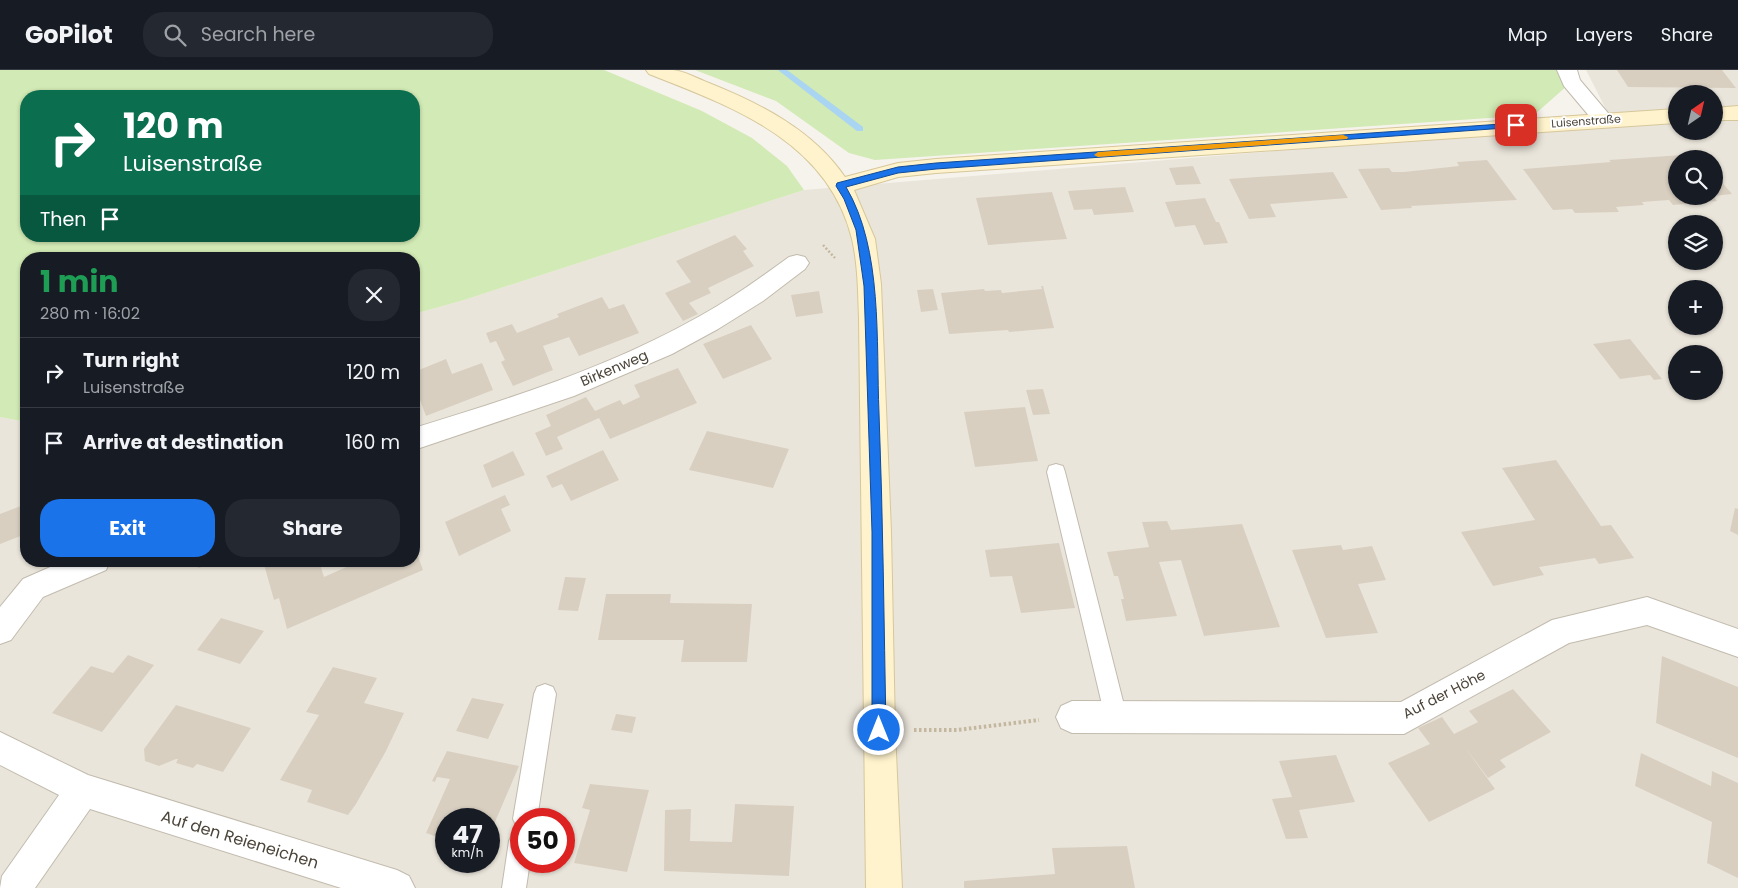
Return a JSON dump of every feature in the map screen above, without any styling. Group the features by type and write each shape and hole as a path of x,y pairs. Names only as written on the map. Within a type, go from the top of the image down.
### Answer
{"main road":[{"path":"656,70 722,95 770,119 811,149 840,186 848,199 861,230 869,286 878,532 879,730 884,888"},
{"path":"1723,114 1738,114"},
{"name":"Luisenstraße","path":"840,186 898,170 936,166 1603,119 1668,116"}],"street":[{"path":"1568,70 1571,82 1603,119"},
{"name":"Birkenweg","path":"420,437 518,407 669,345 747,301 798,263"},
{"path":"0,630 33,588 82,567"},
{"name":"Auf der Höhe","path":"1072,717 1404,718 1563,630 1647,611 1738,643"},
{"name":"Auf den Reieneichen","path":"0,748 83,790 397,888"},
{"path":"14,888 83,790"}],"lane":[{"path":"1056,472 1116,717"},
{"path":"527,808 544,694"},
{"path":"514,888 516,873"}],"path":[{"path":"879,730 957,730 1072,717"}],"shaded area":[{"path":"1586,70 1738,70 1738,888 0,888 0,417 20,421 20,567 420,567 420,312 464,300 804,190 1516,131 1615,127"}],"green space":[{"path":"0,70 604,70 702,111 752,138 787,166 804,190 464,300 420,312 420,252 20,252 20,421 0,417"},
{"path":"695,70 1563,70 1568,85 1534,115 875,160 849,153 776,101"}],"building":[{"path":"1617,70 1722,70 1736,88 1723,88 1723,85 1628,87"},
{"path":"1668,156 1668,200 1642,202 1644,205 1616,207 1619,212 1575,213 1572,209 1553,210 1523,169 1611,162 1609,160"},
{"path":"1487,160 1517,200 1411,206 1412,208 1381,210 1358,169 1389,168 1392,172 1404,172 1459,166 1457,162"},
{"path":"1193,166 1201,184 1176,185 1169,168"},
{"path":"1333,172 1348,198 1270,204 1276,217 1249,219 1229,179"},
{"path":"1723,184 1732,194 1723,195"},
{"path":"1125,187 1134,212 1094,215 1092,209 1074,210 1068,191"},
{"path":"1052,192 1067,239 988,245 976,198"},
{"path":"1205,198 1216,222 1219,222 1228,243 1204,245 1195,225 1175,227 1165,202"},
{"path":"735,235 747,249 743,251 754,266 708,288 711,293 689,303 698,314 683,321 665,293 691,282 676,261"},
{"path":"1041,286 1043,286 1054,328 949,334 941,293 984,289 985,291 1001,290 1002,293 1042,289"},
{"path":"933,289 938,310 921,312 917,290"},
{"path":"819,291 823,313 796,317 791,295"},
{"path":"602,297 609,309 624,304 639,333 579,356 569,337 543,346 553,370 513,386 501,362 505,360 496,341 490,343 486,333 512,324 517,333 559,317 557,314"},
{"path":"751,325 772,359 723,379 703,344"},
{"path":"1630,339 1662,379 1654,380 1650,375 1620,379 1593,344"},
{"path":"446,359 452,374 482,363 493,390 426,416 420,400 420,370"},
{"path":"678,368 697,403 610,439 599,418 557,437 563,449 546,456 535,433 551,426 546,415 586,397 595,411 620,400 623,405 640,397 634,385"},
{"path":"1043,389 1050,414 1033,415 1026,390"},
{"path":"1025,407 1038,461 975,467 964,412"},
{"path":"707,431 789,449 773,488 689,470"},
{"path":"603,450 619,480 571,501 562,484 552,488 546,476"},
{"path":"513,451 525,475 492,488 483,465"},
{"path":"1556,460 1601,526 1611,525 1634,558 1599,564 1595,558 1539,567 1544,575 1493,586 1461,532 1535,520 1502,468"},
{"path":"505,495 510,505 501,509 511,531 459,556 445,522"},
{"path":"20,506 20,536 0,544 0,514"},
{"path":"1735,508 1738,509 1738,535 1730,531"},
{"path":"1167,521 1171,530 1242,524 1280,627 1204,636 1181,560 1159,562 1177,616 1126,621 1121,599 1124,599 1118,576 1114,576 1107,552 1149,547 1142,522"},
{"path":"1059,543 1075,608 1021,613 1012,576 990,577 985,550"},
{"path":"1341,545 1343,550 1372,546 1386,580 1358,584 1378,633 1326,638 1292,550"},
{"path":"420,562 423,570 287,629 279,598 274,600 265,567 321,567 324,577 346,567 420,567"},
{"path":"565,577 586,578 578,611 558,610"},
{"path":"606,594 671,594 670,603 752,604 747,662 681,662 684,640 598,640"},
{"path":"221,618 264,631 240,664 197,650"},
{"path":"128,655 154,665 102,732 52,713 91,666 113,673"},
{"path":"1662,656 1738,687 1738,758 1656,723"},
{"path":"333,667 377,678 364,703 404,713 386,751 348,815 307,802 312,790 280,780 319,715 306,712"},
{"path":"1513,689 1551,732 1500,760 1506,767 1488,778 1464,746 1495,789 1429,822 1388,763 1430,744 1418,728 1442,717 1454,734 1478,722 1469,711"},
{"path":"472,698 504,704 488,739 456,731"},
{"path":"176,705 251,728 223,772 197,764 193,768 176,763 178,759 159,766 145,761 144,749"},
{"path":"616,714 636,717 632,733 611,730"},
{"path":"447,751 519,766 500,810 500,808 437,808 450,779 437,777 435,782 432,781"},
{"path":"1641,753 1711,786 1712,771 1738,783 1738,878 1707,863 1712,822 1635,786"},
{"path":"1336,755 1355,802 1299,810 1308,838 1286,839 1272,799 1292,797 1279,761"},
{"path":"590,784 649,790 627,872 575,863 590,810 582,808"},
{"path":"735,804 794,806 789,876 664,871 665,810 691,809 690,841 732,842"},
{"path":"435,813 435,836 426,833"},
{"path":"1127,846 1135,888 964,888 964,881 1055,874 1052,848"}],"waterway":[{"path":"782,70 860,129"}],"slow traffic":[{"path":"1098,155 1343,137"}],"route":[{"path":"879,730 878,532 869,286 861,230 848,199 840,186 898,170 936,166 1516,125"}]}
